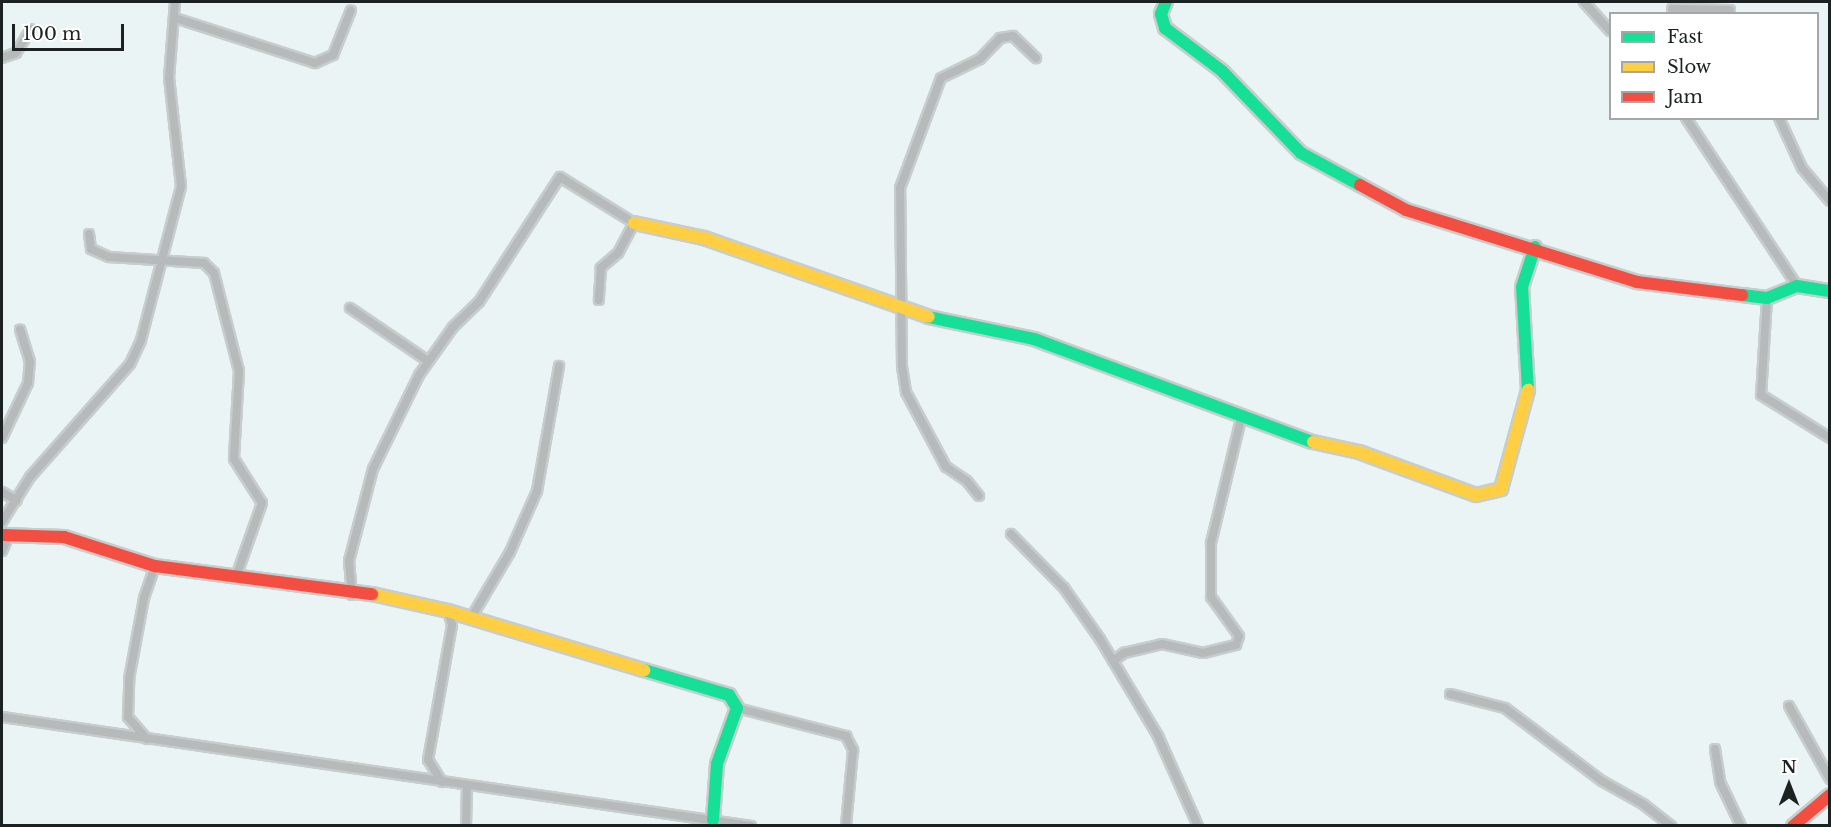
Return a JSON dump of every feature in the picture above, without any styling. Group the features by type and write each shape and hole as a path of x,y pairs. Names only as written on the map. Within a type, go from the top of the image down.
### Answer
{"street":[{"path":"2,522 30,477 130,364 162,261 181,186 169,78 175,2"},
{"path":"1166,2 1161,14 1165,28 1222,71 1302,153 1406,210 1535,247 1637,282 1767,298 1797,286 1830,291"},
{"path":"1584,2 1609,29"},
{"path":"1672,9 1730,8"},
{"path":"175,18 315,63 333,55 351,10"},
{"path":"2,58 16,53 31,29"},
{"path":"979,496 967,481 946,467 906,392 902,366 900,188 941,78 980,58 999,38 1013,36 1036,58"},
{"path":"1687,120 1797,286"},
{"path":"1780,120 1802,168 1830,201"},
{"path":"352,595 349,561 373,469 428,361 453,327 478,302 560,177 634,223 704,238 828,285 903,304 944,322 1034,339 1119,367 1241,419 1300,439 1359,452 1476,495 1501,489 1531,374 1521,306 1522,286 1535,247"},
{"path":"599,300 601,268 618,253 634,223"},
{"path":"89,234 91,249 109,257 211,266 226,309 241,391 234,459 262,503 236,577"},
{"path":"1767,298 1761,395 1830,438"},
{"path":"350,308 428,361"},
{"path":"2,438 28,383 30,362 20,329"},
{"path":"452,625 467,616 510,552 537,491 559,366"},
{"path":"1113,662 1124,653 1162,644 1203,653 1236,645 1239,636 1211,597 1211,543 1241,419"},
{"path":"2,492 17,501"},
{"path":"1011,534 1064,588 1113,662 1158,736 1198,825"},
{"path":"2,551 5,535 64,537 155,566 352,595 379,595 467,616 729,695 737,708 846,736 853,750 846,825"},
{"path":"147,738 128,717 129,679 144,598 155,566"},
{"path":"442,782 428,760 452,625 448,611"},
{"path":"1450,694 1505,708 1602,781 1643,804 1671,825"},
{"path":"1789,706 1830,780"},
{"path":"713,820 717,764 737,708"},
{"path":"2,717 467,786 751,825"},
{"path":"1715,749 1720,782 1741,825"},
{"path":"466,825 467,786"},
{"path":"1793,825 1830,795"}],"traffic: fast":[{"path":"1166,2 1161,14 1165,28 1222,71 1301,153 1360,185"},
{"path":"1528,390 1522,287 1535,247"},
{"path":"1742,295 1767,298 1797,286 1830,291"},
{"path":"929,317 1034,339 1313,442"},
{"path":"644,670 729,695 737,708 717,764 713,820"}],"traffic: slow":[{"path":"634,223 704,238 929,317"},
{"path":"1313,442 1359,452 1476,495 1501,489 1528,390"},
{"path":"372,594 448,611 644,670"}],"traffic: jam":[{"path":"1360,185 1406,210 1637,282 1742,295"},
{"path":"2,535 64,537 155,566 372,594"},
{"path":"1793,826 1830,795"}]}
